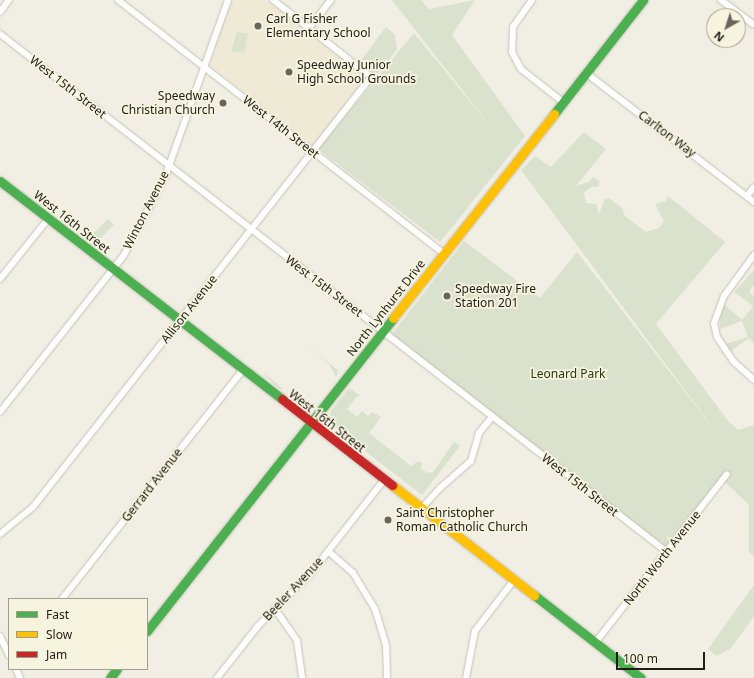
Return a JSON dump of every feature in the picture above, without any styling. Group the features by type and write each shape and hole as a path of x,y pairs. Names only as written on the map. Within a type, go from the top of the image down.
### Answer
{"main road":[{"name":"North Lynhurst Drive","path":"148,630 643,0"},
{"name":"West 16th Street","path":"0,181 310,424 641,678"},
{"path":"110,678 116,670"}],"street":[{"path":"0,12 9,0"},
{"name":"West 14th Street","path":"118,0 444,254"},
{"name":"Winton Avenue","path":"0,412 113,269 169,166 228,0"},
{"path":"273,0 309,28 331,0"},
{"path":"532,0 513,27 512,52 521,69 563,102"},
{"path":"721,0 754,25"},
{"name":"Allison Avenue","path":"0,534 33,507 371,77 309,28"},
{"name":"West 15th Street","path":"0,34 250,230 383,331 667,552"},
{"name":"Carlton Way","path":"586,73 754,202"},
{"path":"747,196 754,187"},
{"path":"0,279 48,219"},
{"path":"754,258 724,296 714,323 718,337 734,362 754,380"},
{"name":"Gerrard Avenue","path":"63,598 242,370"},
{"path":"422,509 440,488 471,461 479,433 492,417"},
{"name":"North Worth Avenue","path":"595,643 727,474"},
{"name":"Beeler Avenue","path":"217,678 275,609 328,551 384,480"},
{"path":"328,551 353,573 375,609 386,646 387,678"},
{"path":"466,678 475,631 514,580"},
{"path":"275,609 297,641 302,678"},
{"path":"1,638 8,653"}],"shaded area":[{"name":"Speedway Junior High School Grounds","path":"232,0 266,0 367,78 314,146 210,65"}],"green space":[{"path":"392,0 421,0 429,9 475,0 452,35 525,136 440,242 318,149 414,33 494,131"},
{"path":"386,27 395,35 397,49 376,77 370,72 373,70 359,63"},
{"path":"237,32 248,34 244,53 231,51"},
{"name":"Leonard Park","path":"584,132 606,149 576,186 589,182 593,177 600,182 598,187 591,187 584,193 586,203 596,204 599,214 604,200 609,198 622,208 625,216 646,232 659,228 664,221 655,204 666,201 668,196 725,242 656,324 728,421 738,430 754,425 754,556 749,552 749,505 725,482 727,479 724,478 667,552 390,337 464,241 540,298 577,252 722,440 521,170 535,156 551,167"},
{"path":"108,219 114,225 97,242 91,236"},
{"path":"754,270 754,285 749,292 754,296 754,344 749,338 731,351 726,344 748,337 742,321 720,329 720,315 724,304 742,320 753,306 734,292"},
{"path":"296,337 339,371 336,377 329,364"},
{"path":"264,373 283,389 279,389"},
{"path":"349,388 361,396 357,396 347,409 357,417 362,411 368,416 372,412 381,417 369,433 411,466 418,461 423,464 420,468 428,473 433,472 454,442 460,446 422,495 328,423 331,411"},
{"path":"289,393 294,397 308,407 292,400"},
{"path":"754,585 754,616 731,648 717,656 708,649"}],"traffic: fast":[{"path":"554,114 643,0"},
{"path":"0,181 282,399"},
{"path":"148,630 393,318"},
{"path":"534,595 641,678"},
{"path":"110,678 116,670"}],"traffic: slow":[{"path":"393,318 554,114"},
{"path":"392,485 534,595"}],"traffic: jam":[{"path":"282,399 392,485"}],"place":[{"name":"Carl G Fisher Elementary School","path":"258,26"},
{"name":"Speedway Junior High School Grounds","path":"289,72"},
{"name":"Speedway Christian Church","path":"223,103"},
{"name":"Speedway Fire Station 201","path":"447,296"},
{"name":"Saint Christopher Roman Catholic Church","path":"388,520"}]}
